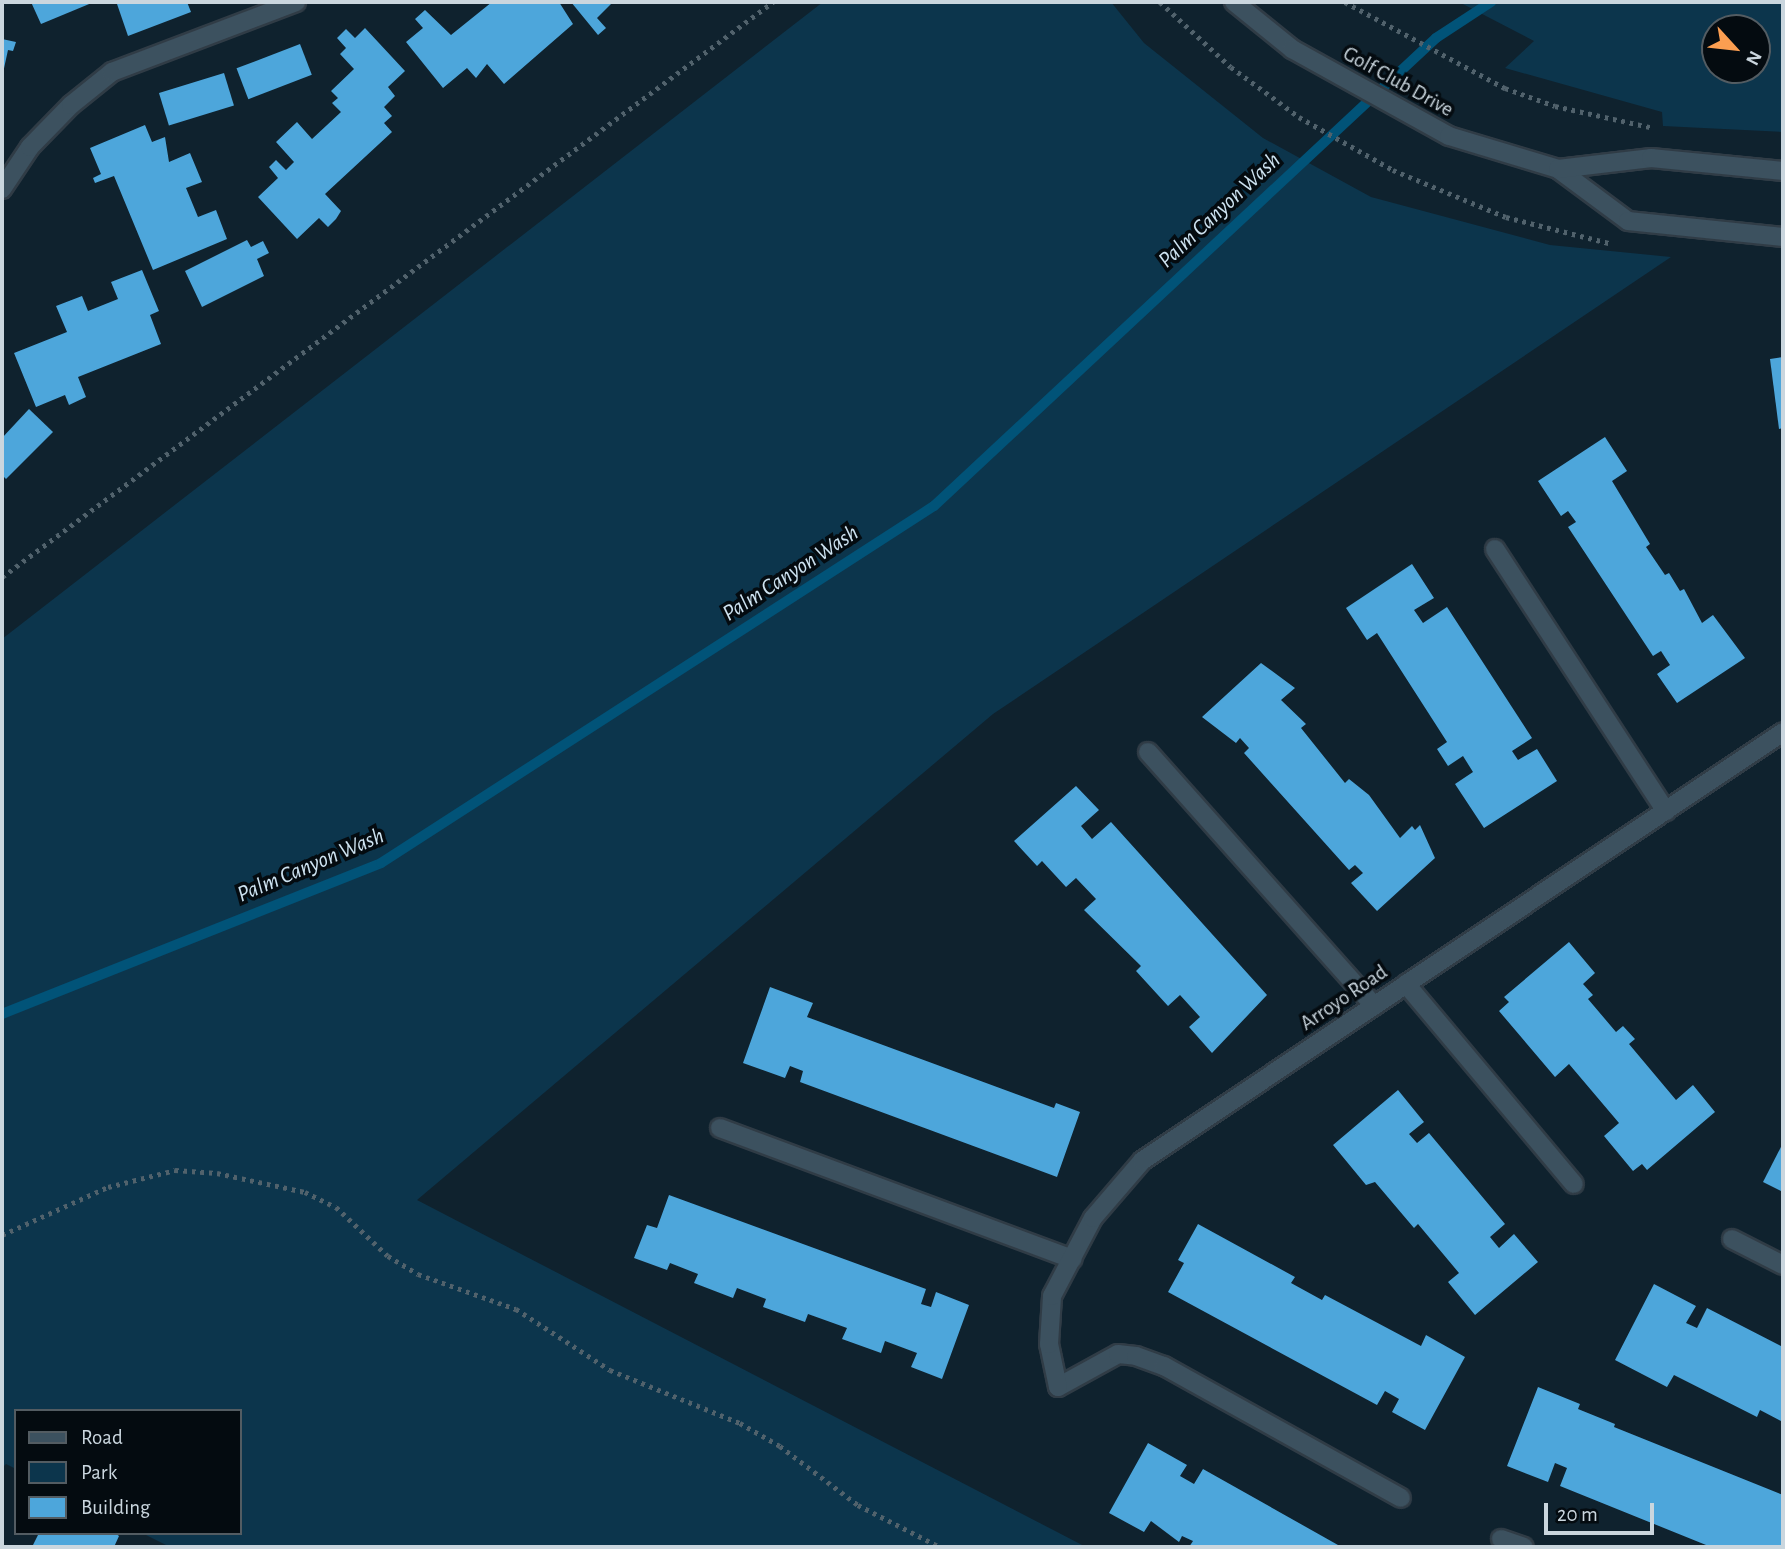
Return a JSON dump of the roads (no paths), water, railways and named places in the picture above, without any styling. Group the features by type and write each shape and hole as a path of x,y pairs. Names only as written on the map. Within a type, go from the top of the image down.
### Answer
{"street":[{"path":"2,189 30,147 71,105 112,72 296,2"},
{"name":"Golf Club Drive","path":"1234,2 1292,49 1449,136 1558,169 1628,221 1783,237"},
{"name":"Golf Club Drive","path":"1558,169 1651,158 1783,171"},
{"path":"1495,549 1666,811"},
{"name":"Arroyo Road","path":"1401,1498 1164,1366 1136,1356 1118,1354 1058,1387 1049,1344 1052,1296 1093,1218 1142,1161 1783,732"},
{"path":"1148,752 1374,1006"},
{"path":"1406,984 1574,1184"},
{"path":"720,1128 1072,1259"},
{"path":"1732,1239 1783,1265"},
{"path":"1501,1539 1524,1547"}],"waterway":[{"name":"Palm Canyon Wash","path":"2,1014 381,863 934,506 1436,38 1491,2"}]}
